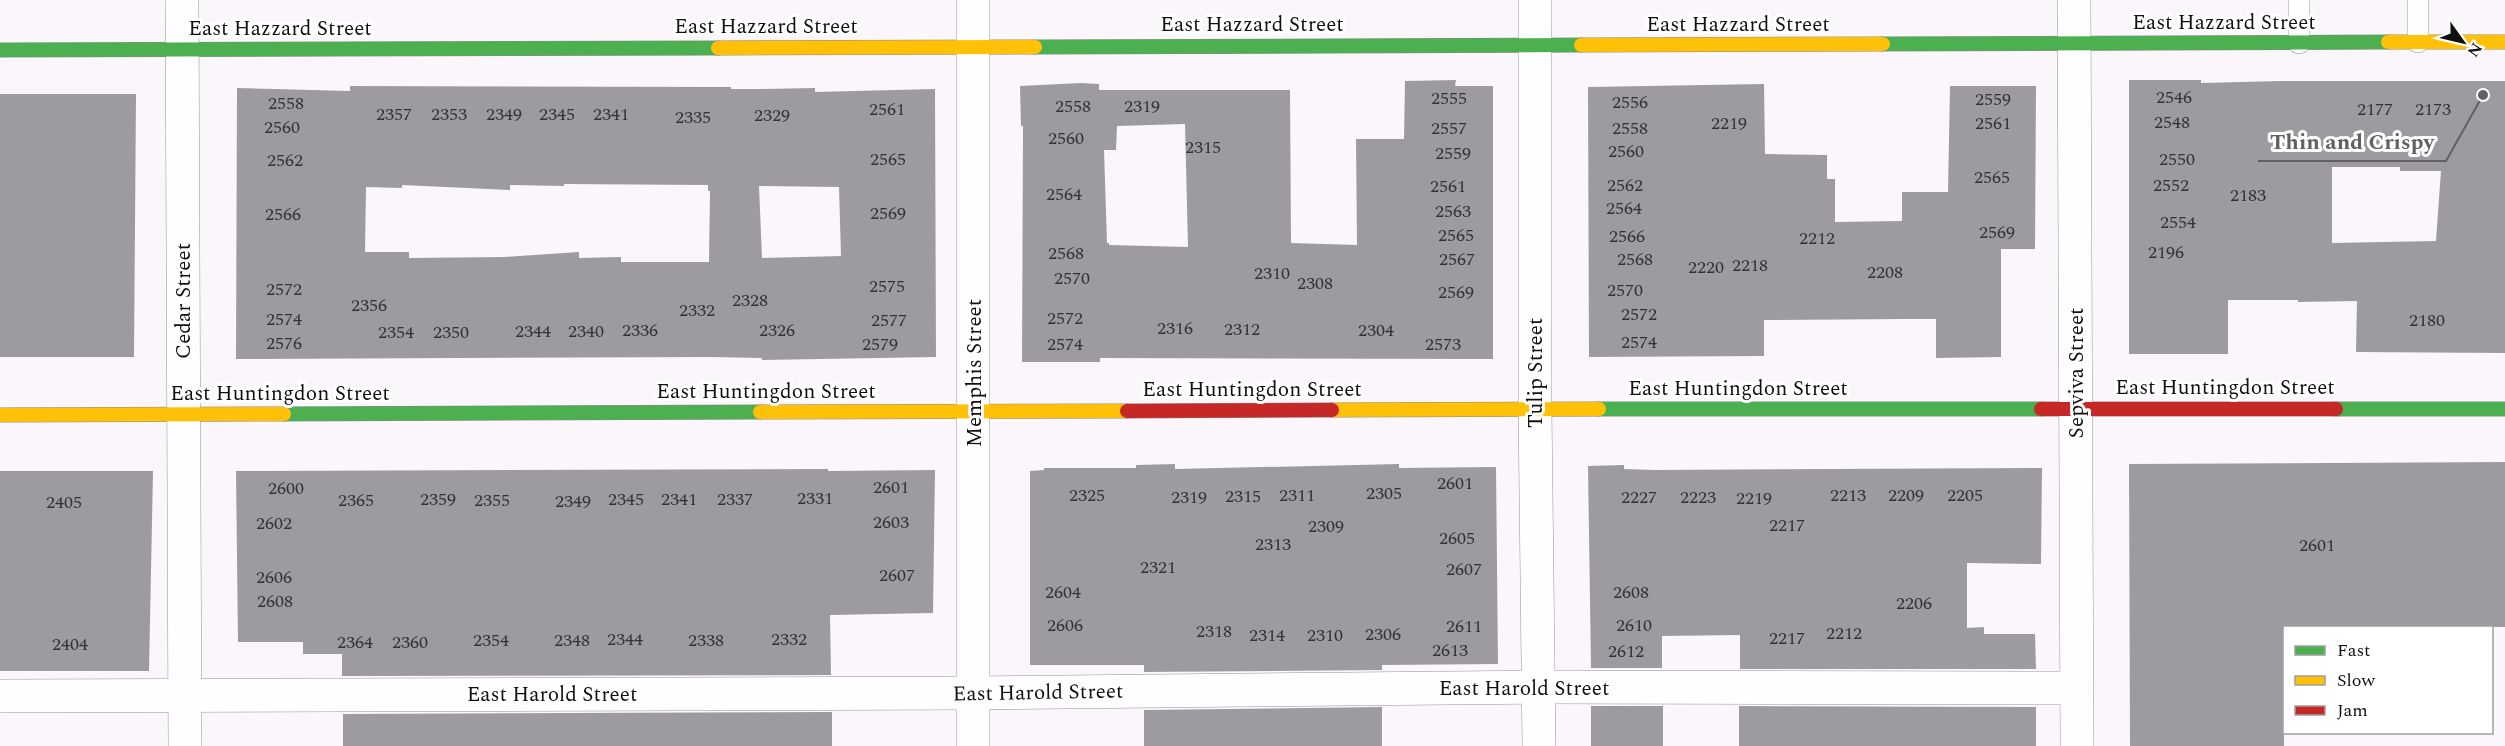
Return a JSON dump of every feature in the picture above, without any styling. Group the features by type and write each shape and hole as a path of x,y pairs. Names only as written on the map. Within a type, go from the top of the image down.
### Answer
{"street":[{"name":"Cedar Street","path":"182,0 184,746"},
{"name":"Memphis Street","path":"973,0 973,746"},
{"name":"Tulip Street","path":"1535,0 1535,409 1539,746"},
{"name":"Sepviva Street","path":"2074,0 2077,746"},
{"name":"East Hazzard Street","path":"0,50 2505,42"},
{"name":"East Huntingdon Street","path":"0,415 1535,409 2505,409"},
{"name":"East Harold Street","path":"0,696 972,693 1539,687 2077,688"}],"lane":[{"path":"2299,43 2300,0"},
{"path":"2418,0 2418,42"}],"building":[{"path":"1456,80 1455,86 1493,86 1493,359 1100,358 1100,362 1022,362 1023,126 1021,126 1020,86 1081,83 1099,84 1099,90 1290,90 1291,243 1357,245 1356,139 1404,139 1405,81","holes":["1185,124 1188,247 1109,245 1107,243 1104,150 1116,150 1117,126"]},
{"path":"2129,80 2201,80 2201,83 2505,81 2505,353 2356,352 2357,301 2228,300 2228,354 2129,354","holes":["2332,167 2400,167 2400,171 2441,171 2436,241 2332,243"]},
{"path":"1764,84 1765,154 1827,155 1827,179 1835,179 1835,222 1902,221 1902,192 1948,192 1950,86 2036,86 2035,249 2001,249 2001,357 1936,358 1936,319 1902,319 1764,320 1764,356 1589,357 1588,87"},
{"path":"350,86 815,88 815,92 935,89 936,357 762,360 762,358 710,357 236,359 237,88 350,91","holes":["564,184 708,185 708,191 710,191 709,262 621,262 621,257 579,258 579,252 504,257 409,258 409,252 365,252 366,187 402,188 402,185 510,190 510,185 564,186","759,186 839,187 841,256 762,258"]},
{"path":"0,94 136,94 134,357 0,357"},
{"path":"2505,462 2505,627 2283,626 2284,746 2130,746 2129,464"},
{"path":"1175,464 1175,469 1399,464 1399,468 1496,467 1498,664 1382,665 1382,670 1144,672 1144,665 1030,665 1030,471 1044,470 1044,468 1136,468 1136,465"},
{"path":"1624,465 1624,469 1654,470 2042,468 2041,564 1967,563 1967,628 1984,627 1984,634 2035,634 2036,669 1740,669 1740,635 1662,636 1662,668 1591,668 1588,466"},
{"path":"828,469 828,471 935,470 933,613 830,615 831,675 342,676 342,654 303,654 303,642 238,642 236,471"},
{"path":"0,471 153,471 149,671 0,671"},
{"path":"1591,706 1663,706 1663,746 1591,746"},
{"path":"1739,706 2036,707 2036,746 1739,746"},
{"path":"1382,707 1382,746 1144,746 1144,710"},
{"path":"832,712 832,746 343,746 343,714"}],"traffic: fast":[{"path":"1883,44 2388,42"},
{"path":"1035,47 1581,45"},
{"path":"0,50 718,48"},
{"path":"1599,409 2041,409"},
{"path":"2336,409 2505,409"},
{"path":"284,414 760,412"}],"traffic: slow":[{"path":"2388,42 2505,42"},
{"path":"1581,45 1883,44"},
{"path":"718,48 1035,47"},
{"path":"1332,410 1599,409"},
{"path":"760,412 1127,411"},
{"path":"0,415 284,414"}],"traffic: jam":[{"path":"2041,409 2336,409"},
{"path":"1127,411 1332,410"}],"place":[{"name":"Thin and Crispy","path":"2483,95"}]}
